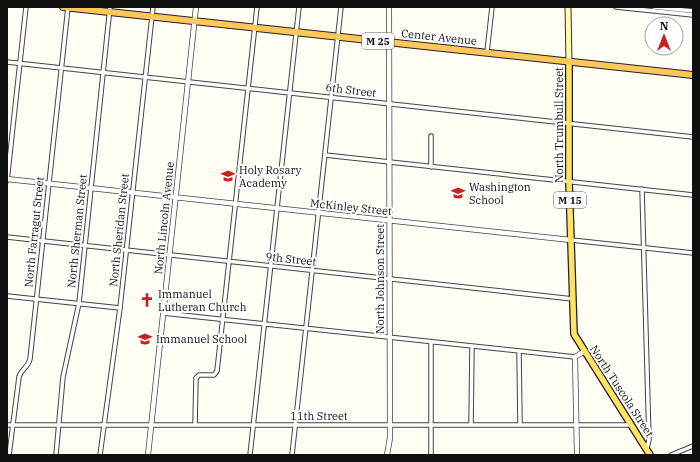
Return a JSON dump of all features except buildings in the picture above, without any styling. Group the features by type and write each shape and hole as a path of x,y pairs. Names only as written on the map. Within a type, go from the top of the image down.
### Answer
{"highway":[{"name":"Center Avenue","path":"63,7 110,9 152,16 693,75"}],"main road":[{"name":"North Trumbull Street","path":"568,7 569,181 573,299 576,339"},
{"name":"North Tuscola Street","path":"576,339 647,448 650,455"}],"street":[{"path":"7,179 26,7"},
{"name":"North Farragut Street","path":"9,455 19,377 21,371 27,367 30,359 68,7"},
{"name":"North Sheridan Street","path":"100,455 120,308 152,7"},
{"name":"North Lincoln Avenue","path":"148,455 196,7"},
{"path":"195,425 196,378 198,375 214,374 217,371 257,7"},
{"path":"250,455 299,7"},
{"path":"292,455 341,7"},
{"name":"North Johnson Street","path":"387,455 390,425 389,7"},
{"path":"487,52 492,7"},
{"path":"616,7 641,8 693,15"},
{"path":"654,7 693,11"},
{"name":"North Sherman Street","path":"56,455 63,376 79,303 110,9"},
{"name":"6th Street","path":"7,62 145,76 568,124 693,136"},
{"path":"431,136 431,167"},
{"path":"325,155 693,195"},
{"name":"McKinley Street","path":"7,179 693,253"},
{"path":"642,189 649,440 647,448"},
{"name":"9th Street","path":"7,237 573,299"},
{"path":"7,296 120,308"},
{"path":"163,313 519,352 575,357 585,351"},
{"path":"431,342 431,455"},
{"path":"471,425 472,347"},
{"path":"519,352 520,424"},
{"path":"575,357 577,455"},
{"name":"11th Street","path":"7,425 631,425"},
{"path":"671,455 693,446"}],"place":[{"name":"Holy Rosary Academy","path":"228,176"},
{"name":"Washington School","path":"458,193"},
{"name":"Immanuel Lutheran Church","path":"147,300"},
{"name":"Immanuel School","path":"145,339"}]}
